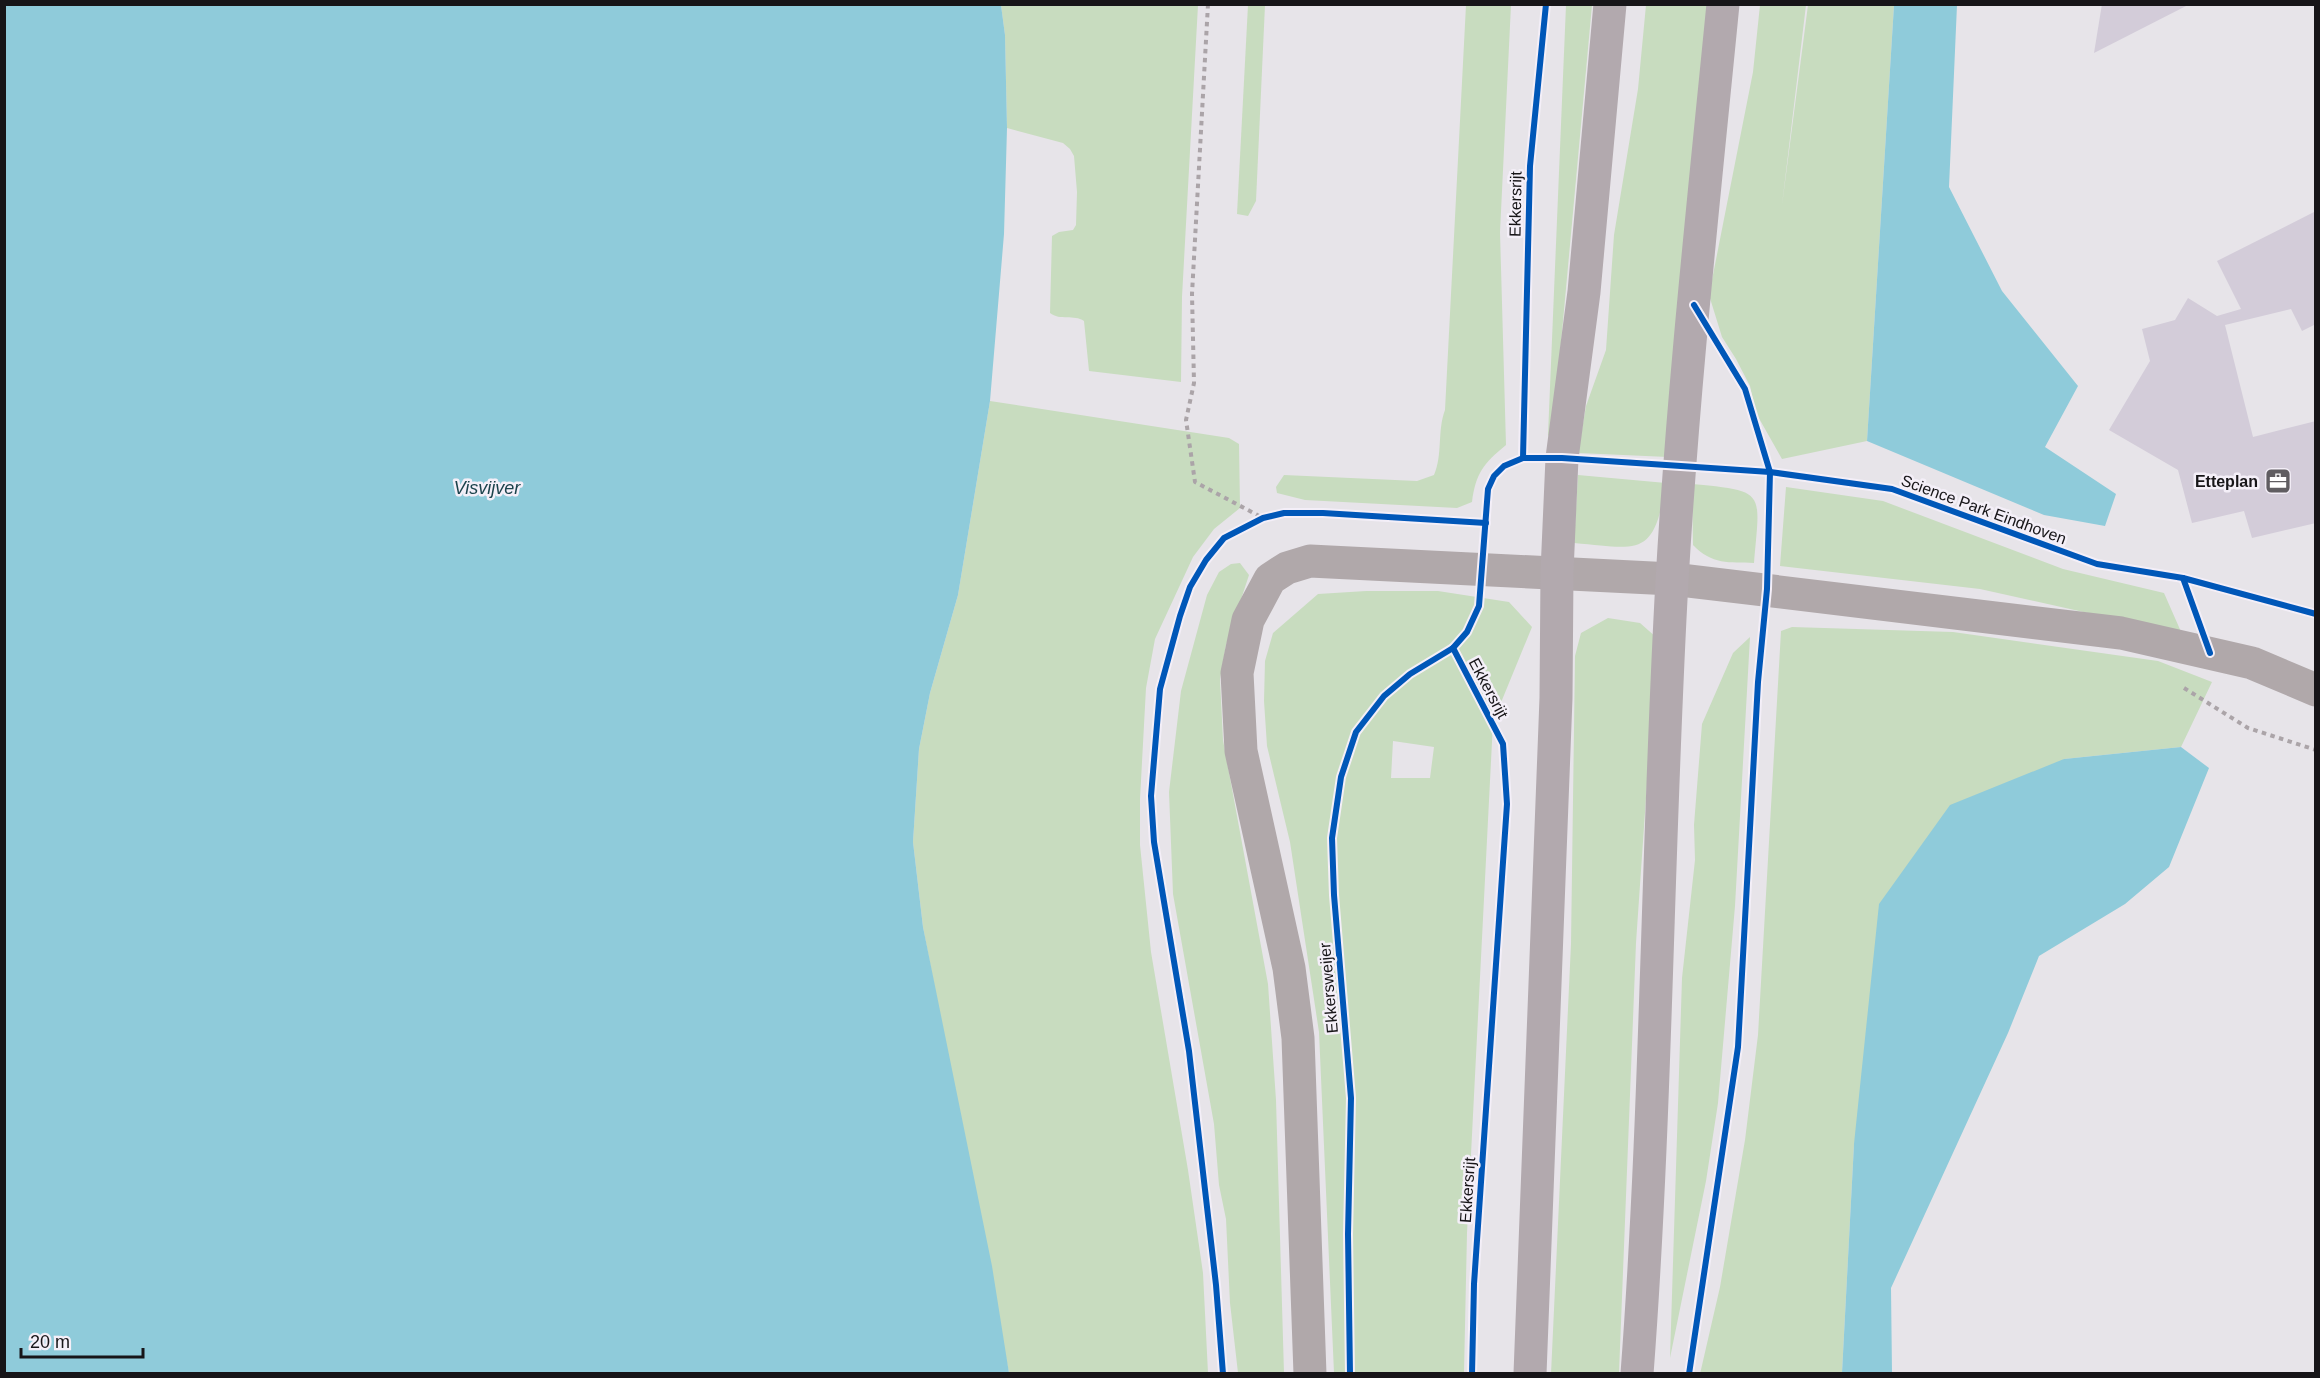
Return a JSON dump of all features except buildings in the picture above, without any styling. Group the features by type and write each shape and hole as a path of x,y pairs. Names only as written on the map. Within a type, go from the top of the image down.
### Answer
{"main road":[{"path":"1530,1374 1556,698 1557,572 1562,458 1584,292 1610,4"},
{"path":"1636,1374 1647,1232 1672,579 1695,289 1723,4"}],"street":[{"name":"Ekkersweijer","path":"1310,1374 1298,1038 1289,968 1241,752 1237,673 1248,620 1270,579 1287,568 1310,561 1557,572"},
{"path":"1557,572 1672,579 2121,633 2252,663 2316,690"}],"path":[{"path":"1208,4 1192,294 1194,383 1186,420 1196,482 1263,518"},
{"path":"1253,523 1273,516"},
{"path":"2180,686 2248,728 2316,750"}],"green space":[{"path":"1001,5 1198,5 1182,297 1181,382 1089,371 1084,321 1058,317 1050,313 1052,236 1059,232 1073,230 1076,225 1077,192 1074,156 1063,143 1007,128 1005,35"},
{"path":"1248,5 1265,5 1256,201 1248,216 1237,214"},
{"path":"1466,5 1511,5 1500,232 1506,445 1478,476 1472,502 1457,508 1305,500 1277,493 1276,487 1284,475 1417,481 1434,475 1445,410"},
{"path":"1566,5 1592,5 1552,441 1548,435"},
{"path":"1646,5 1707,5 1668,457 1578,453 1586,406 1606,350 1614,235 1638,89"},
{"path":"1760,5 1806,5 1782,205 1808,5 1894,5 1867,441 1782,459 1756,413 1750,386 1722,337 1709,295 1753,72"},
{"path":"990,401 1229,438 1239,444 1240,508 1214,529 1193,557 1155,639 1146,688 1140,799 1140,845 1151,952 1203,1273 1208,1373 1009,1373 923,927 913,842 919,749 930,693 958,595"},
{"path":"1578,475 1666,483 1656,525 1649,537 1629,546 1574,543"},
{"path":"1692,484 1734,489 1746,493 1753,499 1757,508 1754,563 1714,559 1693,545"},
{"path":"1786,487 1883,501 2063,569 2164,593 2182,634 1980,589 1780,566"},
{"path":"1240,563 1249,575 1226,645 1220,679 1223,740 1268,984 1276,1100 1284,1373 1238,1373 1230,1303 1226,1219 1219,1185 1214,1124 1173,894 1169,792 1181,691 1207,595 1219,572 1231,564"},
{"path":"1438,591 1509,602 1532,627 1493,722 1467,1233 1464,1373 1334,1373 1319,1032 1290,842 1267,746 1264,701 1265,661 1273,633 1318,594","holes":["1393,741 1434,747 1430,778 1391,778"]},
{"path":"1608,618 1640,623 1657,638 1636,943 1619,1373 1551,1374 1571,944 1575,656 1581,633"},
{"path":"1792,627 1953,632 2158,661 2212,682 2181,747 2064,759 1854,1144 1842,1373 1700,1374 1720,1287 1745,1140 1758,1035 1781,631"},
{"path":"1750,637 1735,906 1718,1103 1706,1181 1670,1358 1682,978 1695,860 1694,825 1702,724 1733,653"}],"water":[{"name":"Visvijver","path":"5,4 1001,5 1005,35 1007,128 1004,234 990,401 958,595 930,693 919,749 913,842 923,927 992,1266 1009,1373 5,1373"},
{"path":"1894,5 1957,5 1949,187 2002,291 2078,386 2045,447 2116,494 2105,526 2044,515 1867,441"},
{"path":"2181,747 2209,768 2169,867 2125,904 2039,956 2008,1033 1891,1288 1892,1373 1842,1373 1854,1144 1879,904 1950,805 2064,759"}],"cycle path":[{"name":"Ekkersrijt","path":"1523,458 1530,166 1546,4"},
{"path":"1689,1374 1738,1047 1758,682 1767,589 1770,472 1745,389 1694,305"},
{"name":"Science Park Eindhoven","path":"1350,1374 1348,1234 1351,1098 1334,895 1332,838 1341,777 1356,732 1384,696 1410,674 1453,648 1467,632 1479,606 1488,489 1494,476 1504,466 1523,458 1562,458 1770,472 1892,489 2097,564 2183,578 2316,614"},
{"path":"1223,1374 1216,1285 1189,1051 1154,842 1151,796 1160,689 1180,616 1190,587 1206,560 1224,538 1263,518 1284,513 1323,513 1486,523"},
{"path":"2183,578 2210,653"},
{"name":"Ekkersrijt","path":"1453,648 1503,744 1507,804 1474,1284 1472,1374"}],"place":[{"name":"Etteplan","path":"2278,481"}]}
